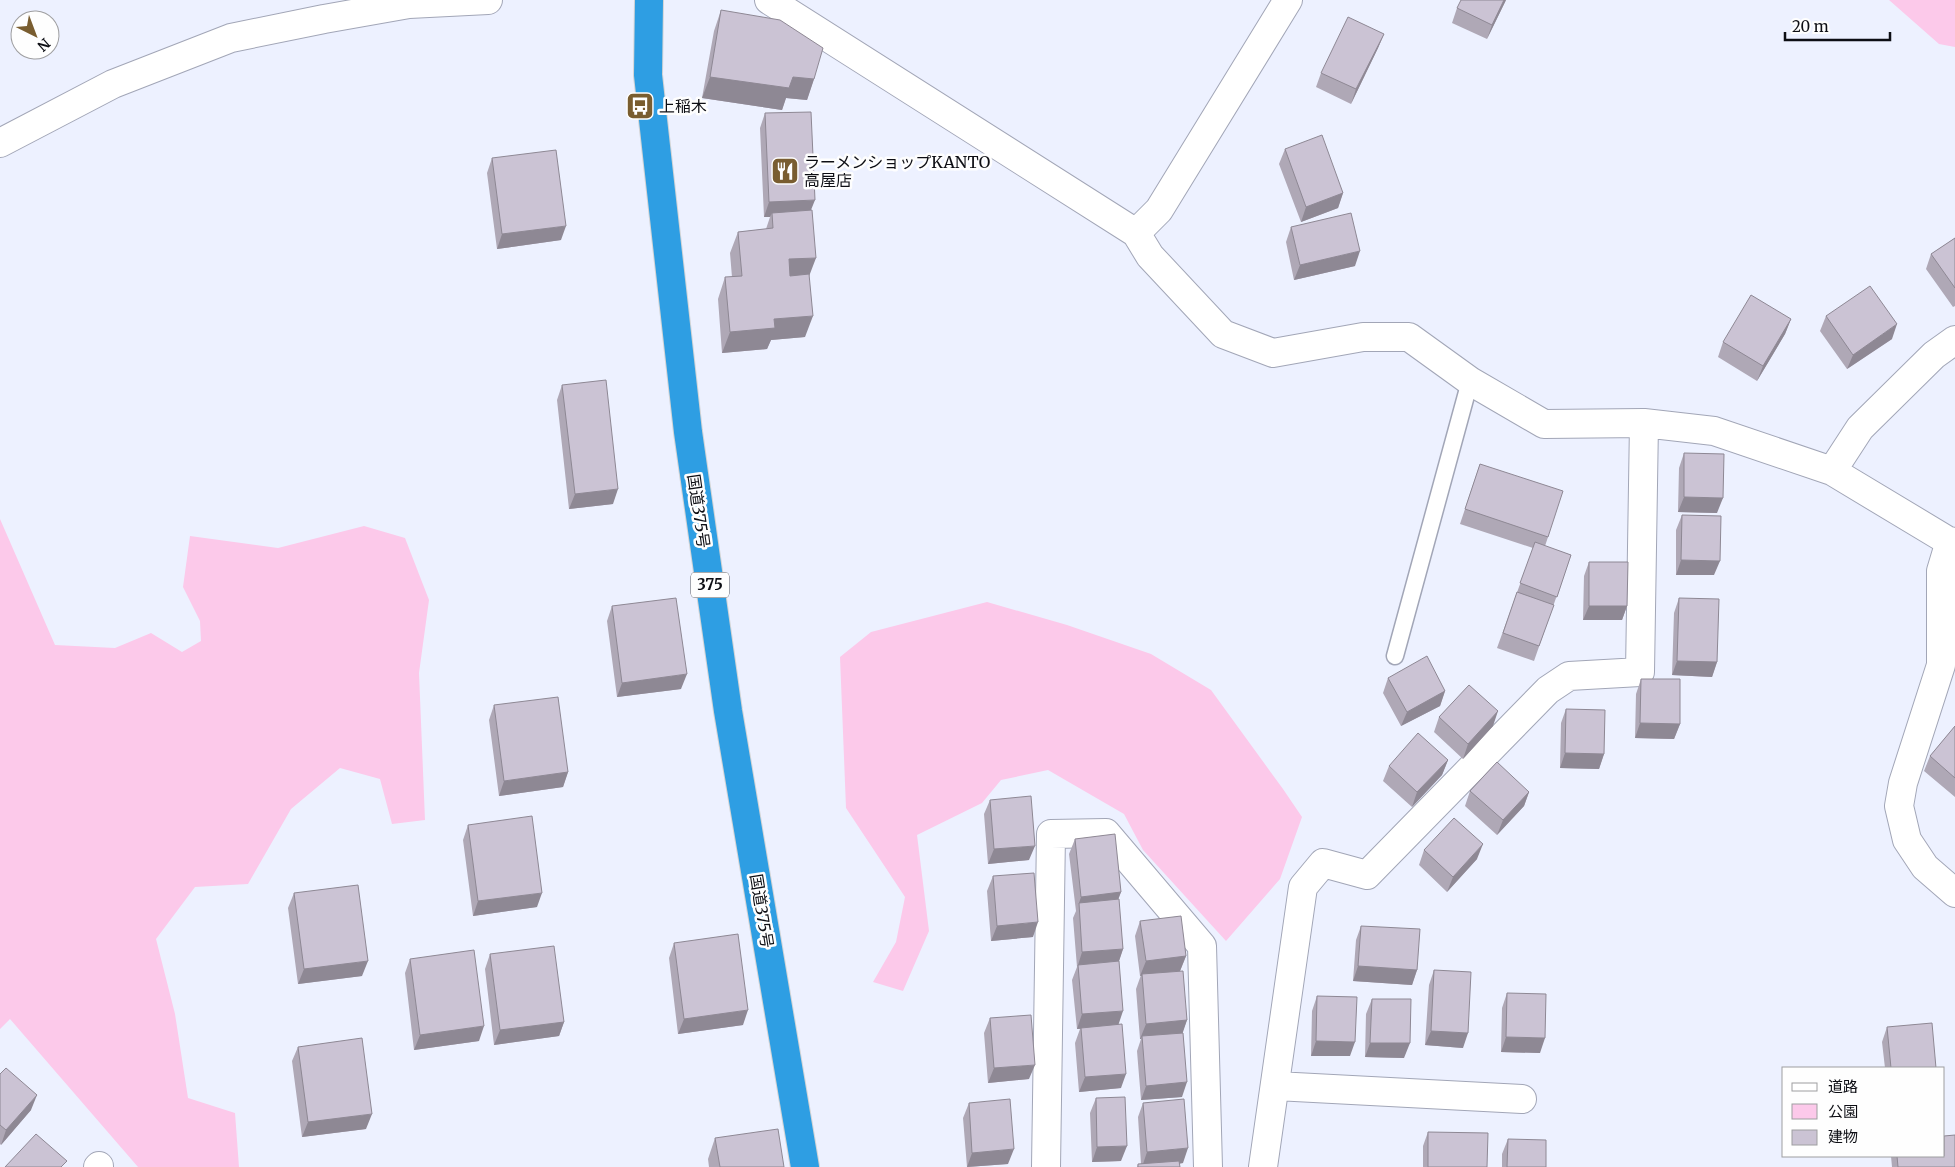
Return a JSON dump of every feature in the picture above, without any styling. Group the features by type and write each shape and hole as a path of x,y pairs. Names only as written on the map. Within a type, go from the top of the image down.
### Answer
{"highway":[{"name":"国道375号","path":"649,0 648,75 688,432 728,711 805,1167"}],"street":[{"path":"0,143 113,84 231,38 324,18 409,4 488,0"},
{"path":"769,0 1136,233 1150,256 1223,334 1273,353 1364,337 1408,337 1470,382 1544,424 1644,423 1714,430 1832,471 1952,543 1941,571 1942,666 1903,783 1898,806 1907,840 1925,866 1955,893"},
{"path":"1136,233 1159,210 1288,0"},
{"path":"1832,471 1860,428 1934,355 1955,340"},
{"path":"1263,1167 1303,887 1324,863 1367,875 1548,690 1568,676 1640,672 1644,423"},
{"path":"1046,1167 1051,834 1106,834 1202,946 1208,1167"},
{"path":"1276,1086 1522,1099"}],"lane":[{"path":"1396,656 1470,382"}],"green space":[{"path":"1889,0 1955,0 1955,47 1939,44"},
{"path":"0,519 55,645 115,648 151,633 182,652 201,641 200,621 183,587 190,536 278,548 364,526 405,538 429,600 419,673 425,820 392,824 380,779 340,768 291,809 248,884 195,887 156,939 175,1014 188,1098 235,1113 239,1167 138,1167 10,1019 0,1029"},
{"path":"987,602 1067,625 1151,654 1211,690 1283,789 1302,817 1280,879 1226,941 1143,850 1124,814 1048,770 1001,780 982,803 917,835 929,931 903,991 873,982 896,942 905,897 846,808 840,657 871,632"}],"building":[{"path":"1461,0 1504,0 1492,25 1457,8"},
{"path":"721,10 780,20 823,48 814,79 793,77 789,88 710,77"},
{"path":"1348,17 1384,34 1356,89 1321,73"},
{"name":"ラーメンショップKANTO 高屋店","path":"811,112 815,200 769,202 765,113"},
{"path":"1322,135 1343,193 1306,207 1285,149"},
{"path":"556,150 566,226 502,234 492,158"},
{"path":"812,210 816,258 789,259 790,276 809,274 813,316 774,319 775,328 730,332 725,277 742,276 738,232 773,228 772,213"},
{"path":"1351,213 1360,251 1300,265 1291,227"},
{"path":"1955,238 1955,288 1931,254"},
{"path":"1870,286 1897,324 1853,355 1826,316"},
{"path":"1751,295 1791,319 1763,366 1723,342"},
{"path":"606,380 618,489 575,494 562,385"},
{"path":"1684,453 1724,454 1723,498 1684,497"},
{"path":"1480,464 1563,491 1548,537 1465,509"},
{"path":"1682,515 1721,516 1720,561 1681,560"},
{"path":"1535,542 1571,555 1557,597 1520,583"},
{"path":"1589,562 1628,562 1627,606 1589,606"},
{"path":"1517,592 1554,605 1539,646 1503,633"},
{"path":"676,598 687,674 622,683 612,606"},
{"path":"1679,598 1719,599 1717,662 1677,661"},
{"path":"1427,656 1445,691 1407,712 1388,678"},
{"path":"1641,679 1680,679 1680,724 1640,723"},
{"path":"1469,685 1498,711 1468,744 1439,717"},
{"path":"558,697 568,772 504,781 494,705"},
{"path":"1566,709 1605,710 1604,754 1565,753"},
{"path":"1955,726 1955,778 1930,756"},
{"path":"1418,733 1448,760 1417,792 1389,766"},
{"path":"1497,762 1529,792 1503,820 1470,791"},
{"path":"1031,796 1035,846 994,849 990,800"},
{"path":"532,816 542,893 478,901 468,825"},
{"path":"1454,818 1483,844 1453,877 1424,850"},
{"path":"1115,834 1121,892 1081,897 1075,839"},
{"path":"1034,873 1038,922 997,926 993,876"},
{"path":"358,885 368,961 304,969 294,893"},
{"path":"1119,899 1123,949 1082,952 1079,903"},
{"path":"1181,916 1186,956 1146,961 1140,921"},
{"path":"1361,926 1420,929 1417,970 1358,966"},
{"path":"738,934 748,1010 684,1019 674,943"},
{"path":"554,946 564,1022 500,1030 490,954"},
{"path":"474,950 484,1026 420,1035 410,959"},
{"path":"1119,961 1123,1011 1082,1014 1078,965"},
{"path":"1434,970 1471,972 1468,1033 1431,1031"},
{"path":"1183,971 1187,1020 1146,1024 1142,974"},
{"path":"1507,993 1546,994 1545,1038 1506,1037"},
{"path":"1317,996 1357,997 1355,1042 1316,1041"},
{"path":"1372,999 1411,999 1410,1043 1370,1043"},
{"path":"1031,1015 1035,1065 994,1068 990,1018"},
{"path":"1932,1023 1936,1067 1891,1067 1887,1027"},
{"path":"1122,1024 1126,1074 1085,1077 1081,1028"},
{"path":"1183,1033 1187,1082 1146,1086 1142,1036"},
{"path":"362,1038 372,1114 308,1122 298,1047"},
{"path":"6,1068 37,1095 6,1130 0,1125 0,1074"},
{"path":"1125,1097 1127,1146 1097,1147 1096,1098"},
{"path":"1010,1099 1014,1149 972,1153 969,1103"},
{"path":"1184,1099 1188,1148 1147,1152 1143,1103"},
{"path":"778,1129 784,1167 720,1167 715,1138"},
{"path":"1428,1132 1488,1133 1487,1167 1428,1167"},
{"path":"36,1134 67,1161 61,1167 5,1167"},
{"path":"1955,1135 1955,1167 1898,1167 1897,1157 1945,1157 1945,1136"},
{"path":"1508,1139 1546,1140 1546,1167 1507,1167"},
{"path":"1179,1161 1180,1167 1138,1167 1138,1164"}],"place":[{"name":"上稲木","path":"640,106"},
{"name":"ラーメンショップKANTO 高屋店","path":"785,171"}]}
